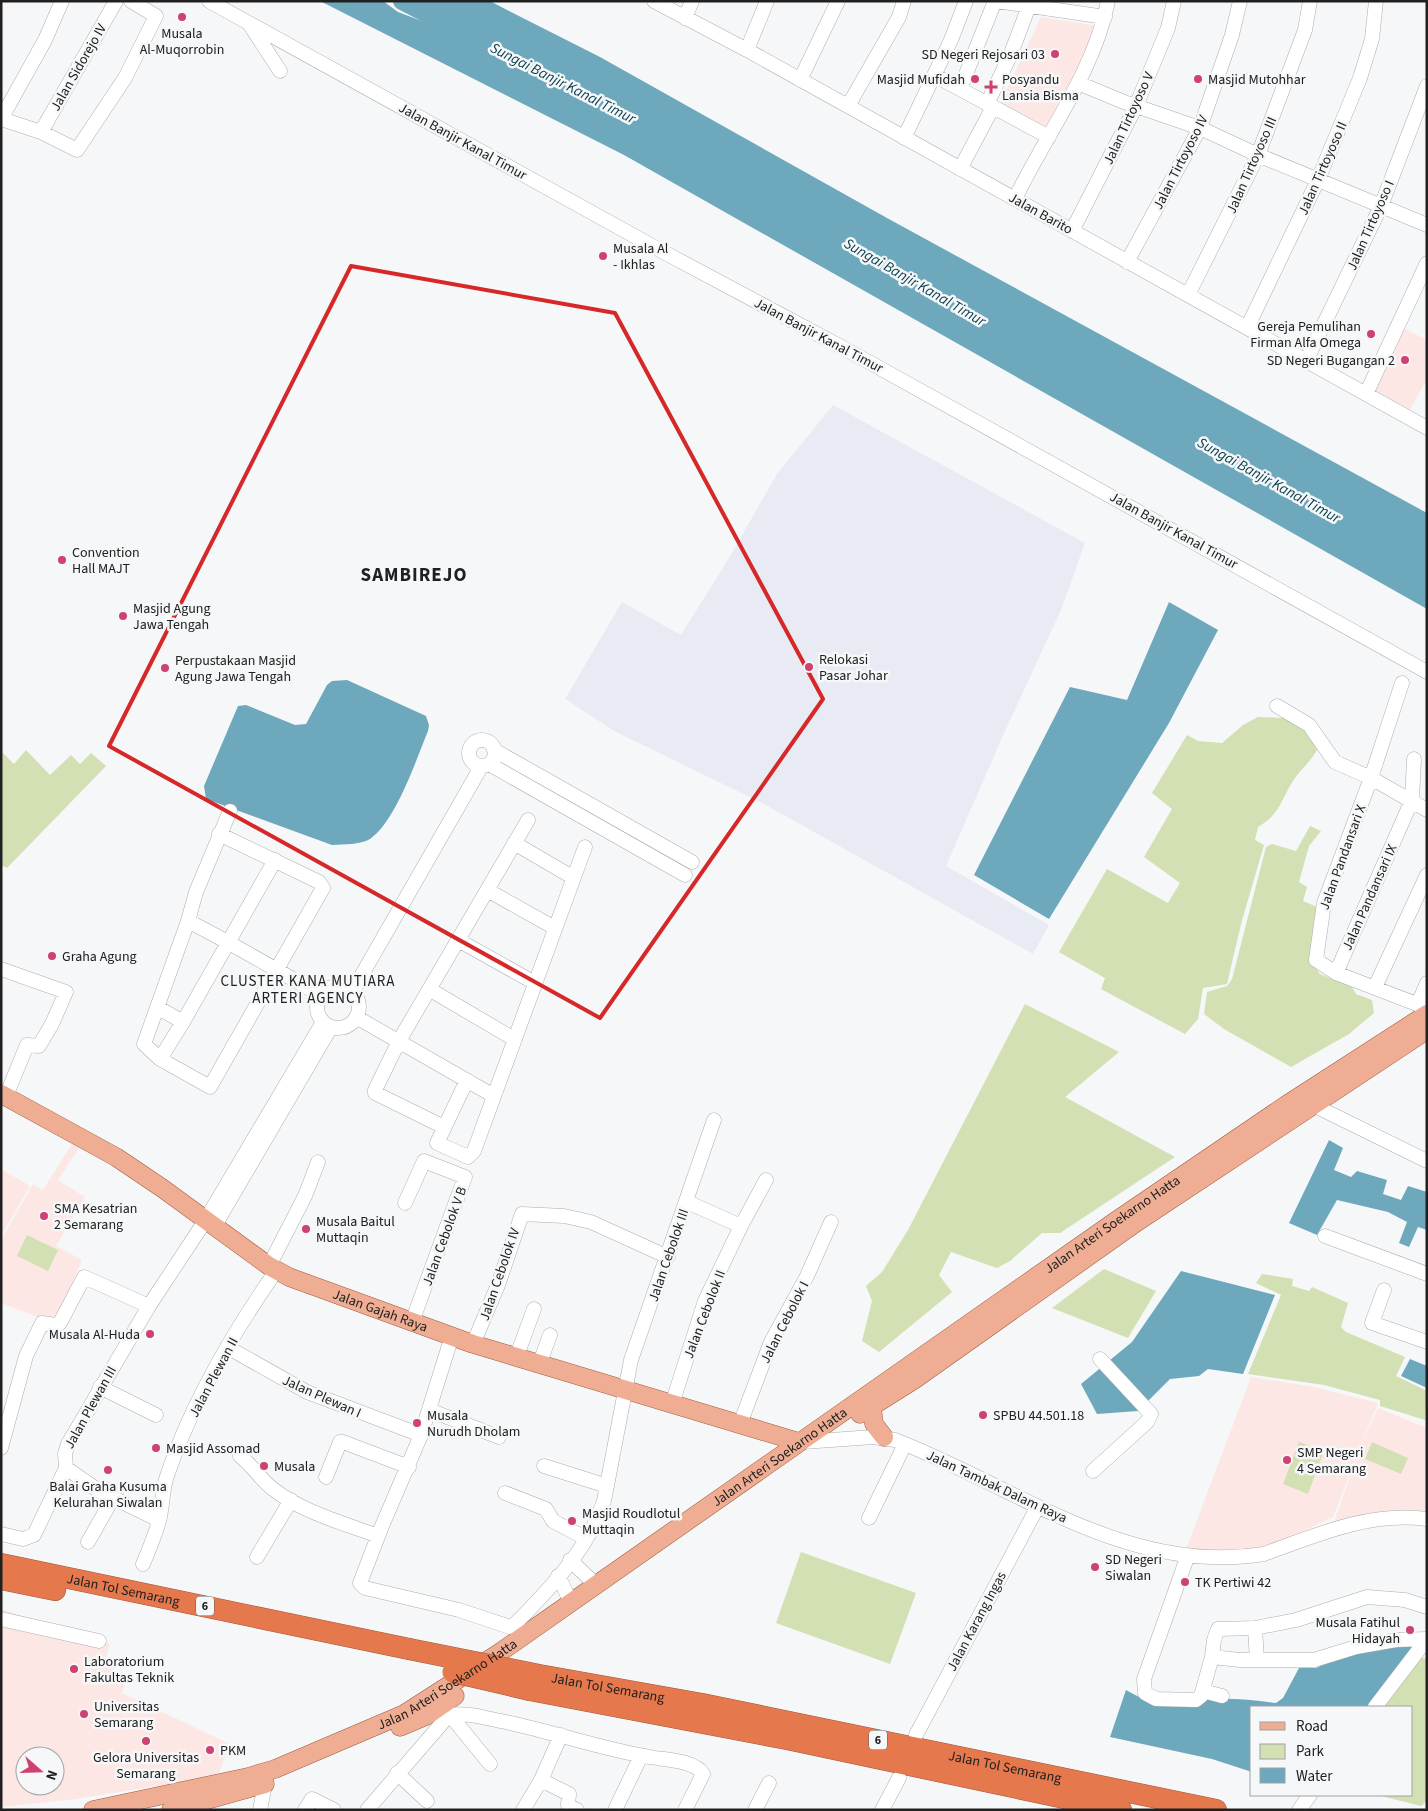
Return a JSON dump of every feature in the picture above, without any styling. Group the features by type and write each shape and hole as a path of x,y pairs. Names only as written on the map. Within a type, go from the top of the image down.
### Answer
{"highway":[{"name":"Jalan Tol Semarang","path":"1,1564 787,1739 1121,1810"},
{"name":"Jalan Tol Semarang","path":"1,1579 406,1655"},
{"name":"Jalan Tol Semarang","path":"535,1682 721,1708 1216,1810"}],"main road":[{"name":"Jalan Arteri Soekarno Hatta","path":"93,1810 248,1777 316,1752 404,1714 572,1602 1142,1203 1424,1009"},
{"name":"Jalan Arteri Soekarno Hatta","path":"171,1810 265,1784 426,1716 446,1710 823,1438 914,1380 1162,1206 1427,1030"},
{"name":"Jalan Gajah Raya","path":"4,1095 116,1157 273,1268 473,1344 799,1442"},
{"path":"872,1406 874,1424 884,1437"}],"street":[{"path":"62,1 45,40 1,118 40,132 77,150 124,78 156,16 131,1"},
{"name":"Jalan Sidorejo IV","path":"40,132 116,1"},
{"name":"Jalan Banjir Kanal Timur","path":"209,1 656,248 858,356 1427,672"},
{"name":"Jalan Barito","path":"654,1 747,50 1427,428"},
{"path":"685,18 692,1"},
{"path":"747,50 767,1"},
{"path":"800,80 838,1"},
{"path":"848,106 899,16 904,1"},
{"path":"904,138 966,1"},
{"path":"960,89 996,1 1036,5 1104,17"},
{"path":"1015,199 1078,83 1104,17 1108,1"},
{"name":"Jalan Tirtoyoso V","path":"1072,231 1136,106 1168,28 1174,1"},
{"name":"Jalan Tirtoyoso IV","path":"1128,262 1200,128 1232,35 1240,1"},
{"name":"Jalan Tirtoyoso III","path":"1188,296 1258,156 1305,30 1310,1"},
{"name":"Jalan Tirtoyoso II","path":"1247,328 1318,180 1367,58 1376,1"},
{"path":"960,168 990,105 1010,56 1036,5"},
{"path":"248,22 280,70"},
{"path":"934,75 1049,137"},
{"path":"1078,83 1136,106 1200,128 1258,156 1427,226"},
{"name":"Jalan Tirtoyoso I","path":"1306,361 1381,206 1427,86"},
{"path":"1366,394 1427,262"},
{"path":"1371,778 1400,688"},
{"path":"1277,706 1305,721 1335,762 1371,778 1427,810"},
{"path":"685,874 485,766 473,764 469,757 471,745 478,741 486,741 494,750 692,862"},
{"path":"352,992 485,766 494,758 494,750"},
{"path":"1412,800 1414,759"},
{"name":"Jalan Pandansari X","path":"1336,972 1316,960 1322,911 1371,778"},
{"name":"Jalan Pandansari IX","path":"1336,972 1412,800"},
{"path":"220,834 319,882 323,888 275,969 210,1087 160,1059 144,1044 188,921 196,892 220,834 230,811"},
{"path":"444,1127 375,1093 398,1041 528,820"},
{"path":"514,844 574,878"},
{"path":"467,1080 437,1143 468,1157 471,1156 494,1096 585,847"},
{"path":"160,1059 275,860"},
{"path":"1375,987 1427,875"},
{"path":"487,890 555,928"},
{"path":"188,921 229,942 320,995"},
{"path":"458,940 535,983"},
{"path":"1,969 66,992 52,1024 39,1046 26,1045 4,1095"},
{"path":"1336,972 1424,1009 1427,983"},
{"path":"336,986 342,986 352,992 358,1004 356,1017 345,1026 327,1024 317,1009 320,995 336,986"},
{"path":"429,989 514,1039"},
{"path":"157,1007 183,1022"},
{"path":"356,1017 494,1096"},
{"name":"Jalan Plewan III","path":"1,1534 23,1539 34,1535 66,1468 65,1454 68,1444 100,1387 149,1306 210,1224 327,1024"},
{"path":"1313,1105 1427,1161"},
{"name":"Jalan Cebolok III","path":"378,1536 360,1582 363,1587 459,1610 509,1626 514,1625 526,1613 558,1576 598,1518 607,1486 636,1342 668,1257 714,1120"},
{"name":"Jalan Cebolok V B","path":"405,1203 424,1161 465,1177 412,1322"},
{"name":"Jalan Plewan II","path":"143,1564 159,1520 165,1483 183,1434 227,1347 273,1268 302,1204 318,1162"},
{"name":"Jalan Cebolok II","path":"672,1404 705,1301 741,1226 766,1180"},
{"path":"687,1202 741,1226"},
{"name":"Jalan Cebolok IV","path":"473,1344 498,1285 522,1214 564,1216 590,1222 668,1257"},
{"name":"Jalan Cebolok I","path":"740,1424 771,1342 807,1276 831,1222"},
{"path":"1325,1236 1427,1274"},
{"path":"1,1448 27,1354 42,1323 56,1325 60,1323 84,1278 149,1306"},
{"path":"1384,1290 1372,1323 1427,1342"},
{"path":"516,1358 534,1309"},
{"path":"539,1365 550,1335"},
{"path":"240,1456 271,1488 291,1500 311,1511 378,1536 421,1435 452,1336"},
{"name":"Jalan Plewan I","path":"227,1347 307,1392 421,1435"},
{"path":"1093,1471 1147,1422 1151,1414 1100,1359"},
{"path":"100,1387 156,1415"},
{"path":"429,1410 499,1437"},
{"name":"Jalan Tambak Dalam Raya","path":"799,1442 823,1438 884,1437 905,1444 1037,1508 1108,1536 1165,1553 1251,1556 1264,1554 1347,1526 1375,1519 1402,1516 1427,1519"},
{"path":"326,1477 340,1442 409,1467"},
{"path":"869,1518 905,1444"},
{"path":"544,1466 607,1486"},
{"path":"66,1468 113,1498 159,1520"},
{"path":"505,1493 546,1509 553,1521 585,1538"},
{"path":"88,1542 113,1498"},
{"path":"258,1557 291,1500"},
{"name":"Jalan Karang Ingas","path":"916,1735 983,1606 1037,1508"},
{"path":"1188,1555 1150,1657 1144,1687 1148,1695 1164,1700 1196,1700 1203,1691 1218,1629 1255,1628 1296,1620 1367,1597 1405,1600 1427,1607"},
{"path":"570,1560 596,1585"},
{"path":"558,1576 572,1602"},
{"path":"1,1619 99,1641"},
{"path":"1255,1628 1257,1660"},
{"path":"1212,1657 1257,1660 1314,1660 1356,1647 1396,1640 1424,1642"},
{"path":"1376,1706 1424,1642"},
{"path":"1203,1691 1222,1696"},
{"path":"446,1710 561,1735 641,1756 686,1764 697,1768 703,1774 685,1810"},
{"path":"446,1710 490,1764"},
{"path":"367,1810 446,1710"},
{"path":"523,1810 541,1780 561,1735"},
{"path":"616,1810 641,1756"},
{"path":"397,1773 427,1801"},
{"path":"882,1810 898,1778"},
{"path":"541,1780 569,1794 568,1805 577,1810"},
{"path":"755,1810 770,1783"},
{"path":"260,1810 265,1784"},
{"path":"1298,1810 1309,1796"},
{"path":"305,1810 312,1799 334,1810"}],"highlighted area":[{"path":"351,266 615,313 823,699 600,1018 109,746"}],"shaded area":[{"name":"SD Negeri Rejosari 03","path":"1041,17 1098,26 1050,131 1000,104"},
{"name":"SD Negeri Bugangan 2","path":"1399,326 1427,340 1427,379 1409,411 1369,390"},
{"name":"Relokasi Pasar Johar","path":"833,405 1085,543 1061,610 1005,731 946,866 1049,925 1033,954 764,804 616,732 565,699 622,602 681,635 729,558 777,474"},
{"name":"SMA Kesatrian 2 Semarang","path":"72,1144 79,1148 58,1180 85,1197 56,1246 82,1260 55,1324 1,1303 1,1240 33,1184 43,1190"},
{"path":"1,1169 30,1186 1,1236"},
{"name":"SMP Negeri 4 Semarang","path":"1251,1377 1314,1387 1378,1403 1360,1448 1378,1408 1427,1428 1427,1512 1409,1510 1363,1518 1335,1520 1357,1456 1333,1517 1269,1547 1219,1554 1185,1552"},
{"name":"Universitas Semarang","path":"1,1609 110,1644 104,1662 127,1678 122,1693 230,1744 219,1773 181,1782 75,1799 1,1807"}],"green space":[{"path":"1258,717 1285,718 1308,731 1317,750 1295,778 1277,810 1258,827 1255,840 1264,845 1241,924 1227,984 1203,988 1198,1019 1185,1034 1101,989 1105,978 1059,952 1107,869 1168,903 1180,883 1144,857 1172,809 1152,793 1187,735 1198,741 1222,743 1243,725"},
{"path":"26,750 50,775 71,755 80,764 91,753 106,766 7,868 1,865 1,751 14,764"},
{"path":"1310,826 1321,831 1309,846 1299,882 1307,887 1303,901 1317,907 1309,959 1320,974 1352,987 1356,994 1372,1000 1374,1013 1349,1034 1291,1067 1224,1029 1204,1014 1207,992 1227,986 1232,979 1266,847 1272,844 1296,851"},
{"path":"1025,1004 1119,1052 1065,1097 1175,1157 1060,1233 1042,1233 1010,1261 997,1268 951,1252 939,1275 952,1292 879,1352 862,1341 872,1301 866,1286 882,1272 908,1230"},
{"path":"27,1235 58,1250 48,1271 17,1256"},
{"path":"1104,1269 1156,1291 1128,1338 1052,1308"},
{"path":"1262,1274 1293,1279 1292,1286 1309,1291 1312,1287 1348,1303 1341,1327 1346,1332 1405,1357 1396,1376 1427,1391 1425,1420 1380,1406 1380,1400 1324,1385 1248,1374 1281,1295 1256,1283"},
{"path":"1299,1442 1324,1451 1308,1494 1283,1484"},
{"path":"1372,1442 1408,1458 1401,1474 1365,1459"},
{"path":"801,1552 916,1593 890,1664 776,1623"},
{"path":"1421,1657 1427,1660 1427,1801 1421,1806 1381,1796 1413,1796 1413,1706 1384,1706"}],"water":[{"path":"320,1 383,1 398,12 456,34 460,31 437,17 422,1 490,1 600,57 887,218 1427,513 1427,609 624,155"},
{"path":"1169,602 1218,630 1169,723 1049,919 974,875 1070,687 1127,700"},
{"path":"347,680 426,716 429,725 397,805 388,819 370,839 357,843 332,845 206,799 204,786 238,706 246,705 295,725 306,724 327,685 332,681"},
{"path":"1329,1140 1343,1148 1334,1170 1351,1177 1357,1171 1387,1180 1383,1194 1401,1200 1408,1186 1427,1192 1427,1230 1418,1227 1409,1247 1399,1243 1407,1222 1388,1212 1337,1200 1317,1235 1289,1223"},
{"path":"1181,1271 1275,1295 1243,1374 1208,1369 1199,1376 1170,1379 1138,1411 1097,1414 1081,1384 1132,1342"},
{"path":"1410,1359 1427,1366 1427,1388 1401,1376"},
{"path":"1414,1645 1368,1706 1250,1706 1250,1771 1212,1759 1110,1737 1126,1690 1149,1701 1168,1704 1211,1699 1276,1703 1283,1698 1299,1668 1316,1668 1357,1649"}],"waterway":[{"name":"Sungai Banjir Kanal Timur","path":"402,1 464,33"}],"place":[{"name":"Musala Al-Muqorrobin","path":"182,17"},
{"name":"SD Negeri Rejosari 03","path":"1055,54"},
{"name":"Masjid Mufidah","path":"975,79"},
{"name":"Masjid Mutohhar","path":"1198,79"},
{"name":"Posyandu Lansia Bisma","path":"991,87"},
{"name":"Musala Al - Ikhlas","path":"603,256"},
{"name":"Gereja Pemulihan Firman Alfa Omega","path":"1371,334"},
{"name":"SD Negeri Bugangan 2","path":"1405,360"},
{"name":"Convention Hall MAJT","path":"62,560"},
{"name":"Masjid Agung Jawa Tengah","path":"123,616"},
{"name":"Relokasi Pasar Johar","path":"809,667"},
{"name":"Perpustakaan Masjid Agung Jawa Tengah","path":"165,668"},
{"name":"Graha Agung","path":"52,956"},
{"name":"SMA Kesatrian 2 Semarang","path":"44,1216"},
{"name":"Musala Baitul Muttaqin","path":"306,1229"},
{"name":"Musala Al-Huda","path":"150,1334"},
{"name":"SPBU 44.501.18","path":"983,1415"},
{"name":"Musala Nurudh Dholam","path":"417,1423"},
{"name":"Masjid Assomad","path":"156,1448"},
{"name":"SMP Negeri 4 Semarang","path":"1287,1460"},
{"name":"Musala","path":"264,1466"},
{"name":"Balai Graha Kusuma Kelurahan Siwalan","path":"108,1470"},
{"name":"Masjid Roudlotul Muttaqin","path":"572,1521"},
{"name":"SD Negeri Siwalan","path":"1095,1567"},
{"name":"TK Pertiwi 42","path":"1185,1582"},
{"name":"Musala Fatihul Hidayah","path":"1410,1630"},
{"name":"Laboratorium Fakultas Teknik","path":"74,1669"},
{"name":"Universitas Semarang","path":"84,1714"},
{"name":"Gelora Universitas Semarang","path":"146,1741"},
{"name":"PKM","path":"210,1750"}],"district":[{"name":"SAMBIREJO","path":"414,574"},
{"name":"CLUSTER KANA MUTIARA ARTERI AGENCY","path":"308,990"}]}
